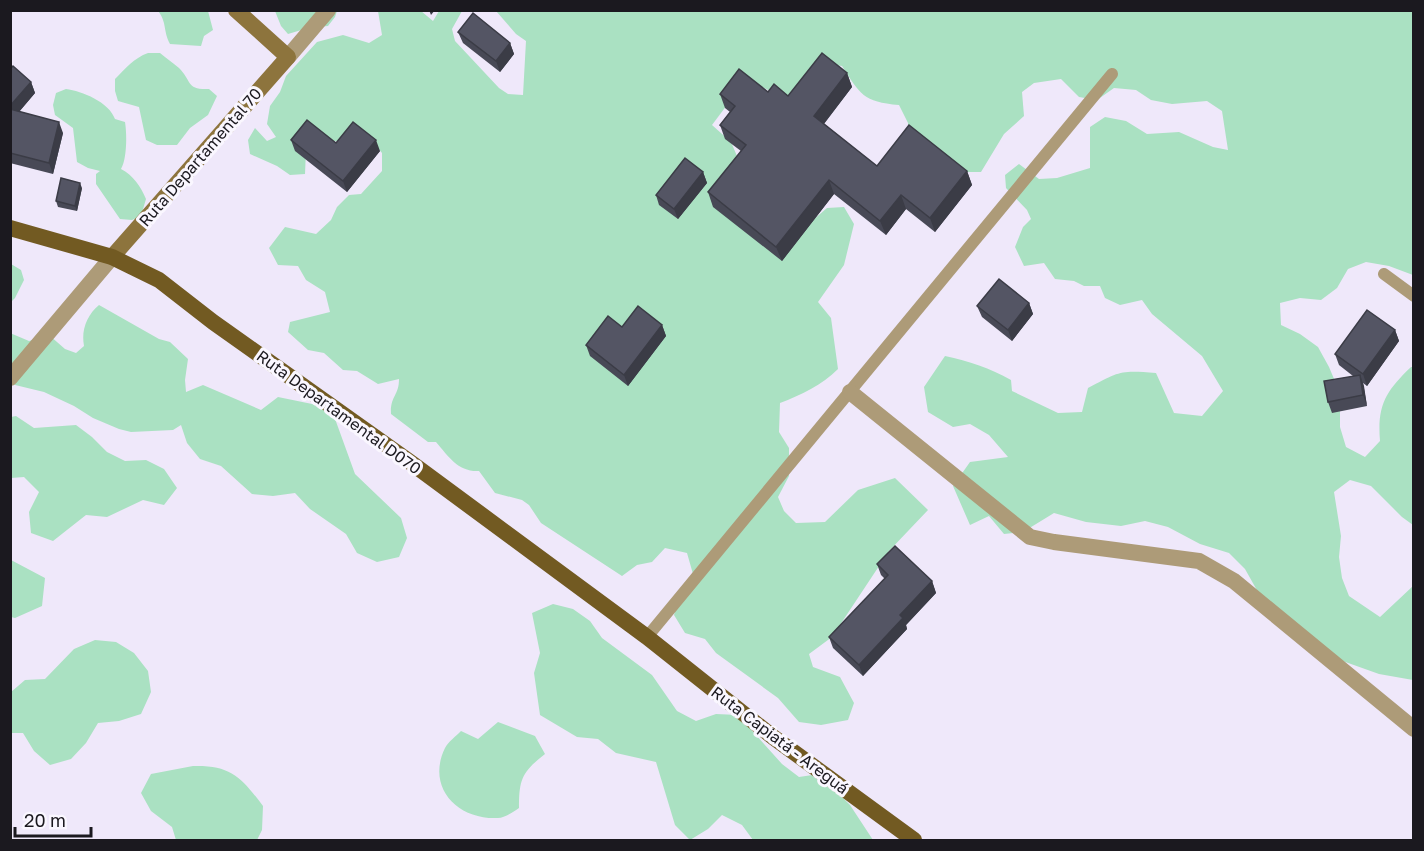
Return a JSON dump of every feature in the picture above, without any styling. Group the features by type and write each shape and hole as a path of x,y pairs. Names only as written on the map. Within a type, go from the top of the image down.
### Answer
{"main road":[{"path":"236,10 288,57"},
{"name":"Ruta Departamental 70","path":"112,257 288,57"},
{"name":"Ruta Departamental D070","path":"10,228 112,257 159,280 213,322 410,462 647,637"},
{"name":"Ruta Capiatá - Areguá","path":"647,637 773,737 914,840"}],"street":[{"path":"288,57 328,10"},
{"path":"10,378 112,257"},
{"path":"850,392 1030,537 1199,561 1234,581 1413,729"}],"lane":[{"path":"647,637 1112,74"},
{"path":"1384,274 1413,296"}],"green space":[{"path":"158,11 208,11 213,30 204,36 201,46 170,44 163,19"},
{"path":"275,11 337,11 328,26 308,28 288,34 281,26"},
{"path":"378,11 421,11 433,21 439,11 462,11 452,29 455,41 499,88 508,94 523,95 526,41 516,34 496,11 1413,11 1413,275 1389,266 1366,262 1348,269 1337,288 1321,300 1300,298 1280,303 1281,325 1300,334 1318,347 1337,386 1340,427 1346,447 1365,457 1380,441 1380,418 1389,391 1413,367 1413,525 1371,486 1350,480 1334,492 1341,536 1339,557 1342,578 1349,596 1380,617 1413,586 1413,680 1379,674 1337,659 1272,617 1245,569 1229,553 1200,544 1168,527 1145,521 1121,526 1086,522 1054,513 1023,532 1004,534 989,516 970,525 953,486 970,462 1008,457 989,435 970,424 953,427 928,412 924,387 945,356 979,365 1011,380 1012,391 1058,413 1082,412 1088,388 1114,375 1127,372 1156,373 1174,413 1202,416 1223,391 1202,356 1152,314 1142,300 1120,305 1105,298 1100,286 1084,286 1074,281 1055,279 1044,263 1024,266 1015,247 1023,227 1031,219 1027,210 1006,188 1005,175 1019,164 1039,179 1057,178 1090,168 1090,127 1105,117 1126,121 1147,134 1179,132 1213,147 1228,150 1222,111 1207,101 1172,104 1151,100 1136,90 1114,88 1097,100 1079,97 1061,79 1034,83 1022,92 1024,116 1004,134 981,172 955,172 909,140 908,123 899,105 877,102 864,95 842,66 822,63 794,102 741,77 730,101 712,125 731,142 743,170 784,245 827,208 844,207 854,224 844,265 818,302 831,318 838,369 811,389 780,403 779,432 789,448 789,476 778,497 784,511 796,523 825,522 858,490 895,478 928,510 889,551 832,637 809,654 813,667 840,677 854,703 848,720 821,725 799,722 778,698 716,653 705,639 685,633 674,615 680,593 693,574 687,553 665,548 652,562 637,565 622,576 541,523 529,505 522,500 495,493 479,471 460,466 436,442 428,442 391,414 399,379 378,384 357,371 343,370 324,353 308,350 288,332 290,322 330,312 325,292 306,280 298,266 278,265 269,248 285,227 316,234 331,220 337,207 349,195 361,194 382,171 382,153 372,141 334,141 324,147 306,150 305,174 290,175 277,166 250,154 248,140 255,128 267,141 276,137 267,124 270,106 280,92 286,76 317,42 343,35 369,43 382,35"},
{"path":"148,53 160,53 179,68 190,84 196,88 209,89 217,96 208,115 190,128 177,145 157,145 146,140 139,107 118,101 115,79 134,61"},
{"path":"66,89 94,98 107,107 115,119 125,122 126,146 121,169 136,182 146,199 141,216 132,220 120,219 96,184 96,174 100,171 77,162 73,128 55,115 53,105 56,93"},
{"path":"11,264 21,270 24,280 11,302"},
{"path":"99,305 159,339 170,342 188,359 186,392 203,385 261,410 278,397 317,405 334,416 355,474 401,518 407,538 399,557 377,562 357,553 346,534 310,509 295,493 273,496 252,494 221,466 200,459 187,443 181,425 173,430 131,432 93,418 44,392 11,384 10,333 29,341 49,335 65,349 76,353 84,346 83,334 86,323 91,313"},
{"path":"16,416 34,428 76,425 107,452 125,461 146,460 164,469 177,488 164,505 143,500 107,517 86,515 53,541 31,533 29,512 39,492 24,477 11,478 11,417"},
{"path":"11,560 45,578 42,606 15,618 11,617"},
{"path":"553,604 573,609 590,621 602,638 652,675 677,711 696,721 716,714 738,715 782,764 799,777 819,774 850,805 873,840 753,840 742,825 722,815 708,829 690,840 675,825 656,762 616,753 598,739 577,737 540,715 534,673 540,653 532,613"},
{"path":"95,640 116,642 134,653 148,671 151,692 141,714 119,721 98,723 86,743 71,759 50,765 34,751 23,733 11,733 11,692 25,680 45,679 74,649"},
{"path":"498,722 535,736 545,754 531,766 523,777 519,808 500,818 483,817 458,807 449,798 440,776 440,762 446,746 461,731 478,739"},
{"path":"193,766 206,766 226,771 248,787 263,806 262,830 257,840 176,840 172,827 151,811 141,793 151,774"}],"building":[{"path":"473,13 510,43 496,61 458,32"},
{"path":"822,53 847,73 814,116 877,166 909,125 967,171 930,218 901,195 880,221 829,180 776,247 708,192 746,145 720,125 735,106 720,94 739,69 768,92 774,84 788,96"},
{"path":"13,66 31,82 10,106 10,69"},
{"path":"10,109 59,122 49,163 10,153"},
{"path":"307,120 336,143 353,122 376,140 343,181 291,140"},
{"path":"685,158 703,172 674,209 656,195"},
{"path":"61,178 80,183 75,206 56,201"},
{"path":"999,279 1029,303 1008,330 977,306"},
{"path":"638,306 662,325 624,375 586,345 608,316 622,327"},
{"path":"1367,310 1395,330 1363,374 1335,354"},
{"path":"1360,375 1363,395 1328,402 1324,381"},
{"path":"895,546 932,581 900,615 903,618 859,665 829,637 888,575 877,564"}]}
